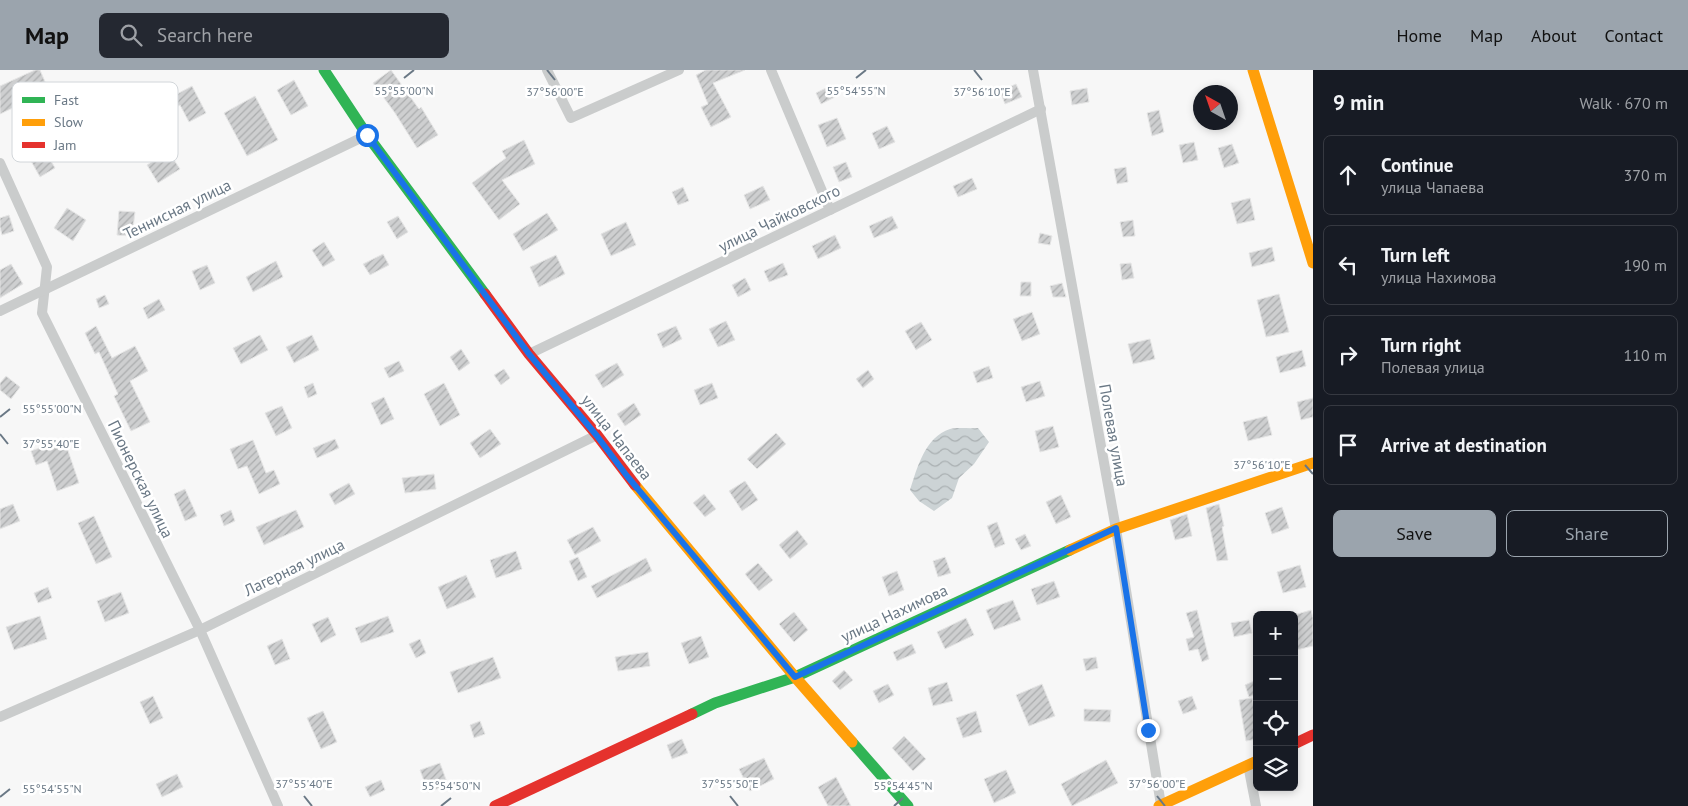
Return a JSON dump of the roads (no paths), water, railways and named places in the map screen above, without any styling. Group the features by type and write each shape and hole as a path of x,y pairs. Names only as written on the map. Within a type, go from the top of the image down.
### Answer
{"street":[{"name":"улица Чапаева","path":"324,70 367,135 529,354 597,436 627,476 795,677 908,806"},
{"path":"548,70 571,118 679,70"},
{"path":"771,70 830,210"},
{"name":"Полевая улица","path":"1034,70 1116,528 1160,806"},
{"path":"1253,70 1313,263"},
{"name":"улица Чайковского","path":"529,354 1042,109"},
{"name":"Теннисная улица","path":"0,312 367,135"},
{"name":"Пионерская улица","path":"0,163 47,267 42,313 200,630 278,806"},
{"name":"Лагерная улица","path":"0,717 200,630 597,436"},
{"name":"улица Нахимова","path":"495,806 715,703 795,677 1116,528 1313,463"},
{"path":"1298,742 1313,735"},
{"path":"1160,806 1252,763 1256,806"}],"water":[{"path":"953,428 978,428 989,442 974,464 959,478 952,498 934,511 919,501 910,490 923,454 941,433"}]}
